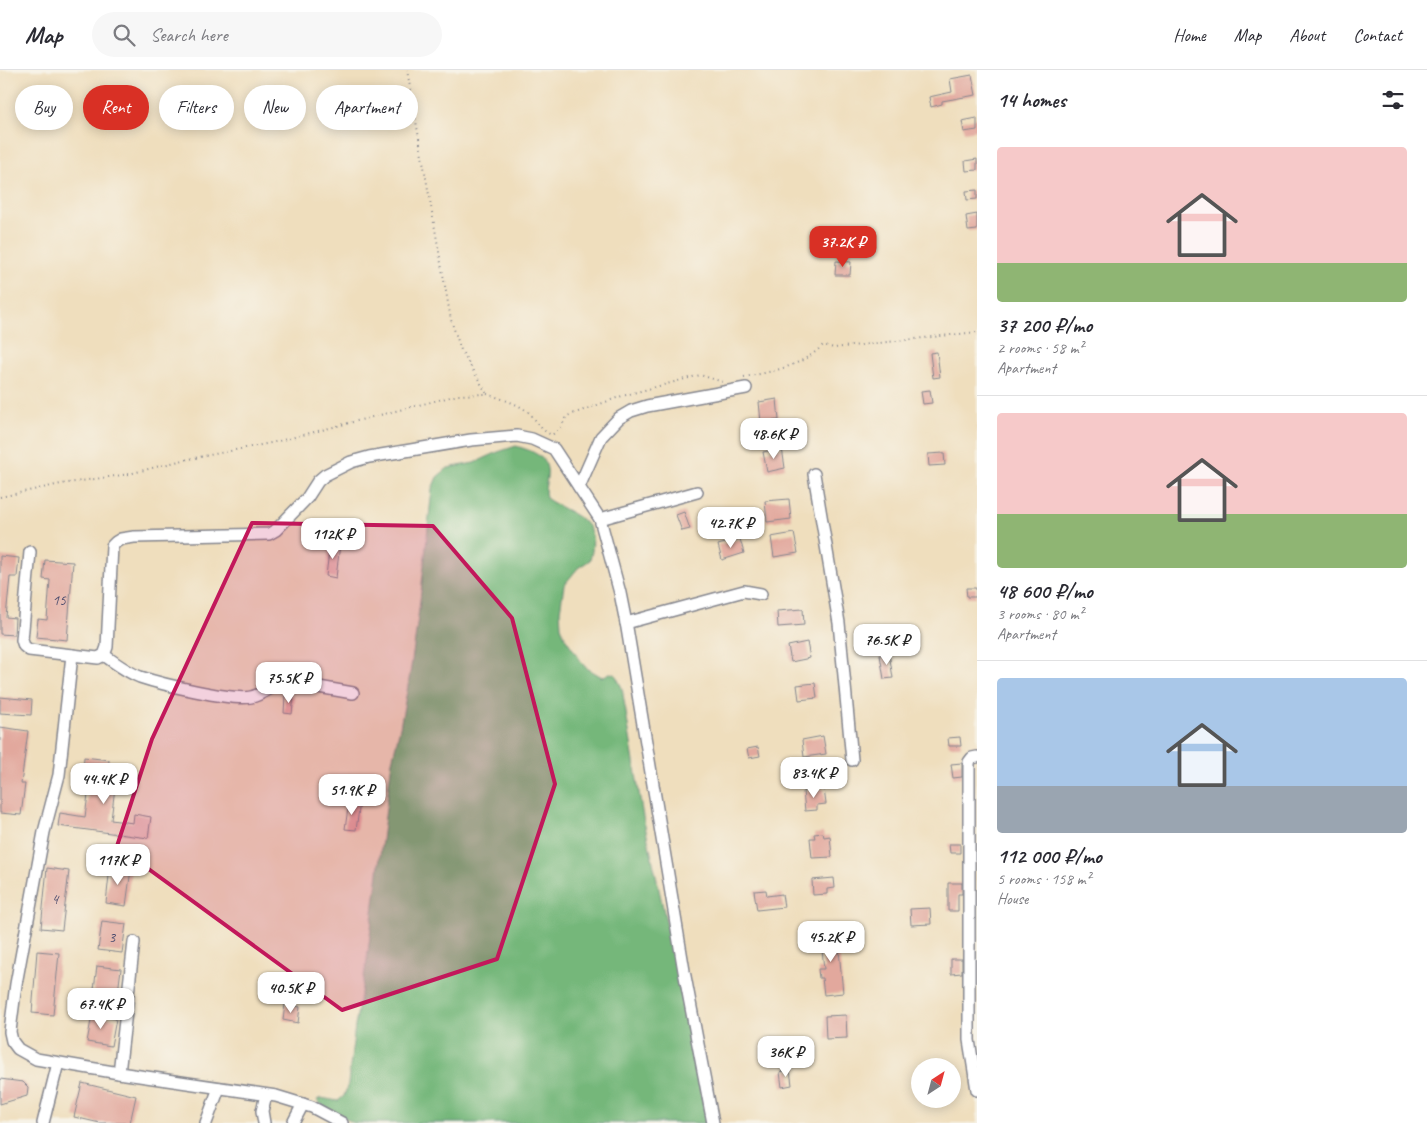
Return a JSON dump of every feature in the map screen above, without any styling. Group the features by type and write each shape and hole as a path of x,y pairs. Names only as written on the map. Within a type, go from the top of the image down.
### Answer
{"street":[{"path":"579,487 601,438 614,422 630,411 744,383"},
{"path":"30,552 22,640 24,646 29,650 98,658 104,655 107,647 112,546 121,539 134,537 269,534 276,530 306,498 325,474 351,462 369,457 471,440 517,436 532,439 554,449 600,519 627,603 626,623 684,971 713,1123"},
{"path":"814,474 839,622 852,760"},
{"path":"600,519 697,492"},
{"path":"626,623 744,591 761,594"},
{"path":"72,655 59,776 44,832 16,984 10,1032 12,1041 18,1049 36,1059 266,1095 303,1104 342,1123"},
{"path":"104,655 139,677 212,694 241,698 252,697 280,682 353,693"},
{"path":"977,757 972,758 969,762 969,1040 977,1090"},
{"path":"119,1073 134,942"},
{"path":"43,1123 58,1062"},
{"path":"206,1123 219,1088"},
{"path":"264,1123 262,1112 266,1095"},
{"path":"293,1123 303,1104"}],"path":[{"path":"407,70 451,320 461,350 487,394"},
{"path":"744,383 815,353 823,345 834,348 977,332"},
{"path":"0,497 61,484 128,474 179,461 271,443 458,395 487,394 525,409 544,432 552,435 561,427 567,416 622,396 700,375 723,382"}],"highlighted area":[{"path":"252,523 433,526 512,618 555,784 497,959 342,1010 117,846 152,739"}],"green space":[{"path":"516,446 534,452 543,459 547,470 546,498 582,520 588,526 592,535 593,546 590,560 578,568 564,585 560,611 561,627 566,639 585,667 602,677 610,673 615,674 622,688 643,817 675,962 707,1123 354,1123 321,1105 317,1100 321,1098 338,1101 344,1096 348,1084 355,1026 367,960 392,761 408,686 422,588 432,489 437,477 448,468 474,463"}],"building":[{"path":"972,75 976,95 942,101 942,104 931,107 929,97 952,92 950,79"},
{"path":"977,118 977,130 964,132 962,121"},
{"path":"977,159 977,170 966,171 965,161"},
{"path":"977,190 977,199 967,200 966,191"},
{"path":"977,214 977,230 968,231 966,216"},
{"path":"836,261 851,262 850,275 835,275"},
{"path":"937,352 940,377 933,378 930,353"},
{"path":"930,390 932,403 923,404 921,391"},
{"path":"777,399 779,420 761,422 759,402"},
{"path":"782,448 785,468 767,472 763,452"},
{"path":"944,453 945,465 929,466 928,454"},
{"path":"789,499 791,519 767,522 765,501"},
{"path":"684,512 690,529 682,531 676,515"},
{"path":"794,533 798,553 774,557 771,537"},
{"path":"740,539 744,553 722,560 718,545"},
{"path":"330,543 340,544 336,578 326,576"},
{"path":"0,556 19,558 17,577 10,577 6,617 15,618 14,635 0,634"},
{"path":"45,560 73,562 67,640 36,637 38,619 47,620 50,580 43,579"},
{"path":"966,588 976,588 976,597 967,597"},
{"path":"803,609 804,625 778,627 777,611"},
{"path":"807,642 810,658 791,662 788,646"},
{"path":"889,653 893,678 884,679 880,655"},
{"path":"815,683 817,698 799,700 797,685"},
{"path":"285,695 294,696 292,714 284,713"},
{"path":"0,697 32,700 31,715 0,713"},
{"path":"0,727 28,731 21,784 25,784 21,815 0,813"},
{"path":"823,736 826,754 804,757 802,740"},
{"path":"960,737 961,746 949,746 948,738"},
{"path":"758,747 760,756 749,758 747,749"},
{"path":"84,757 109,760 108,770 117,771 111,820 133,823 134,814 151,817 148,838 58,826 60,813 85,817 91,772 83,771"},
{"path":"962,763 962,777 953,778 951,764"},
{"path":"824,789 826,804 817,805 817,810 805,811 803,791"},
{"path":"349,801 360,802 356,830 345,829"},
{"path":"823,833 824,837 830,836 832,857 812,858 810,838 815,838 814,834"},
{"path":"949,844 960,844 960,853 950,853"},
{"path":"110,866 131,869 126,906 106,903"},
{"path":"47,868 69,871 62,930 41,928"},
{"path":"834,878 835,888 827,889 827,894 813,895 812,880"},
{"path":"948,883 962,883 962,894 958,894 958,911 948,911"},
{"path":"766,890 767,896 782,894 784,907 757,910 754,891"},
{"path":"930,908 931,924 911,925 910,909"},
{"path":"102,921 126,924 122,953 98,950"},
{"path":"837,929 843,993 824,995 822,978 819,978 818,969 824,969 820,930"},
{"path":"37,951 59,953 53,1015 32,1013"},
{"path":"951,959 962,959 962,973 951,974"},
{"path":"97,966 121,969 117,1000 93,997"},
{"path":"285,1004 300,1007 298,1023 283,1020"},
{"path":"92,1015 116,1019 111,1046 87,1042"},
{"path":"846,1015 847,1038 826,1039 825,1016"},
{"path":"790,1070 792,1085 782,1087 780,1072"},
{"path":"0,1079 23,1082 28,1087 27,1096 0,1104"},
{"path":"82,1083 136,1096 130,1123 100,1123 74,1117"}]}
